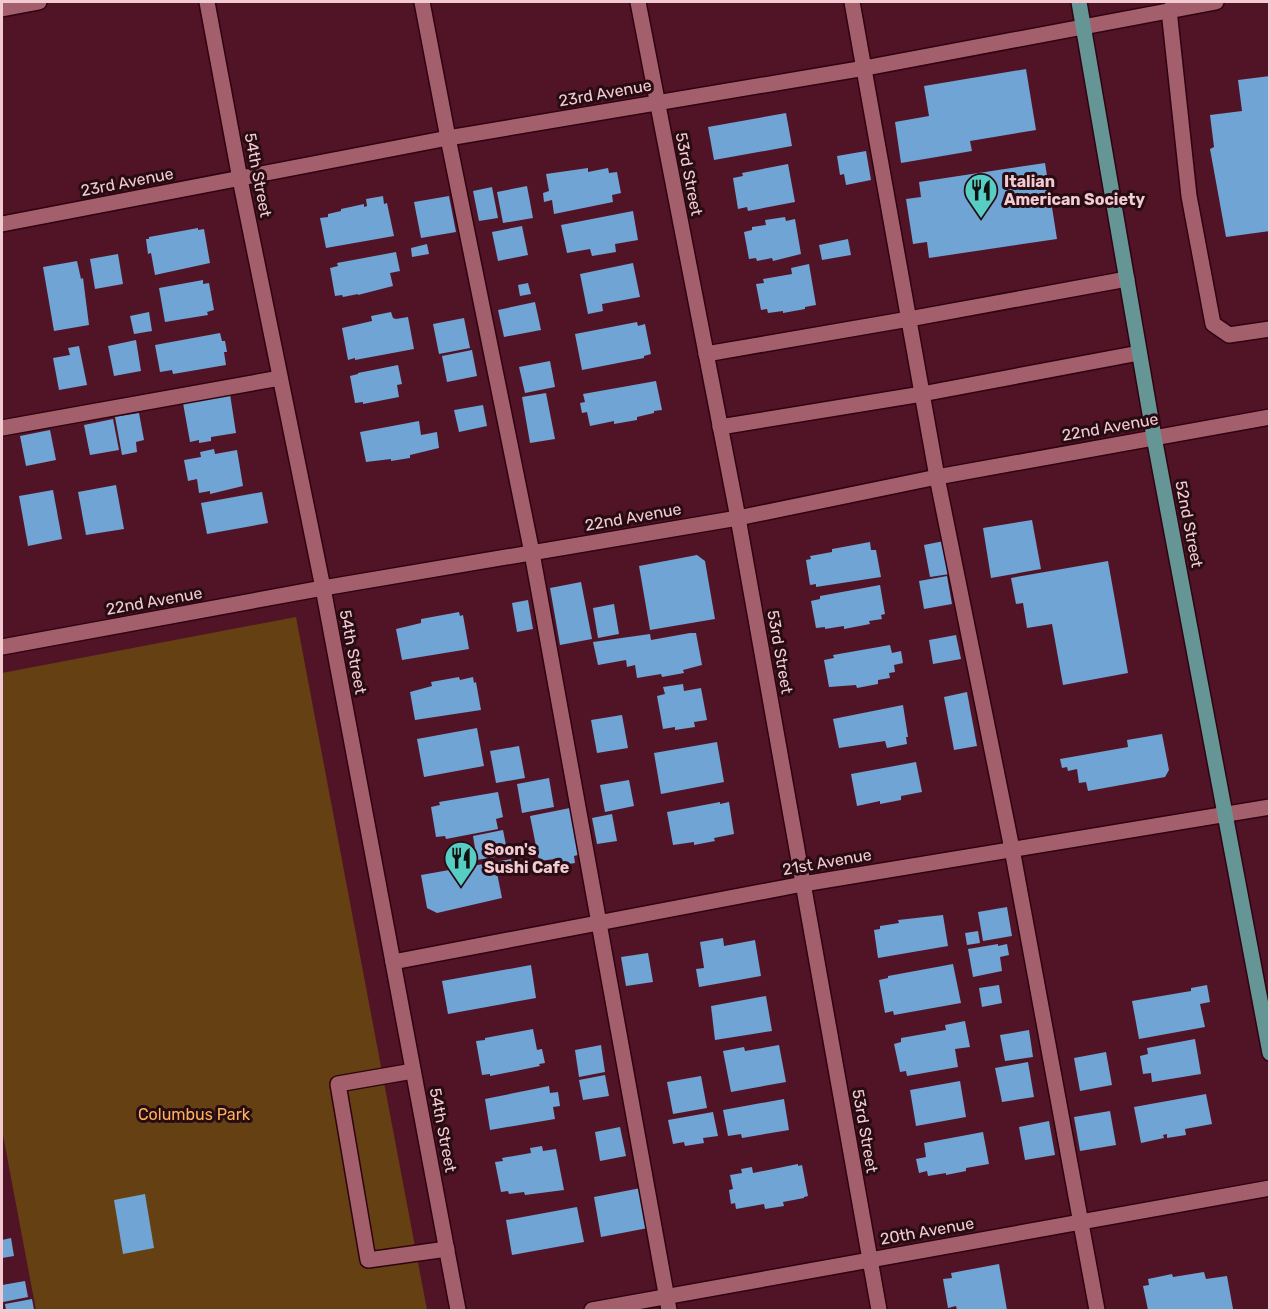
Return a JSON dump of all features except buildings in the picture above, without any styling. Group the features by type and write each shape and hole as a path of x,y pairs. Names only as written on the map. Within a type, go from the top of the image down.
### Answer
{"main road":[{"name":"52nd Street","path":"1079,2 1154,437 1269,1053"}],"street":[{"path":"2,9 39,2"},
{"name":"54th Street","path":"207,2 240,179 323,588 458,1311"},
{"path":"422,2 532,553 668,1304"},
{"name":"53rd Street","path":"638,2 738,518 879,1311"},
{"path":"852,2 937,477 1012,849 1097,1311"},
{"name":"23rd Avenue","path":"2,224 448,138 865,68 1083,25 1216,2"},
{"path":"1168,10 1189,196 1213,324 1229,335 1269,328"},
{"path":"706,354 1127,279"},
{"path":"720,427 922,394 1139,353"},
{"path":"2,428 280,378"},
{"name":"22nd Avenue","path":"2,646 323,588 738,518 937,477 1269,417"},
{"name":"21st Avenue","path":"393,962 803,884 1269,807"},
{"path":"413,1071 338,1084 368,1260 447,1249"},
{"name":"20th Avenue","path":"592,1311 668,1304 869,1260 1269,1188"}],"green space":[{"name":"Columbus Park","path":"296,617 427,1310 36,1310 2,1130 2,673"}],"place":[{"name":"Italian American Society","path":"981,219"},
{"name":"Soon's Sushi Cafe","path":"461,887"}]}
